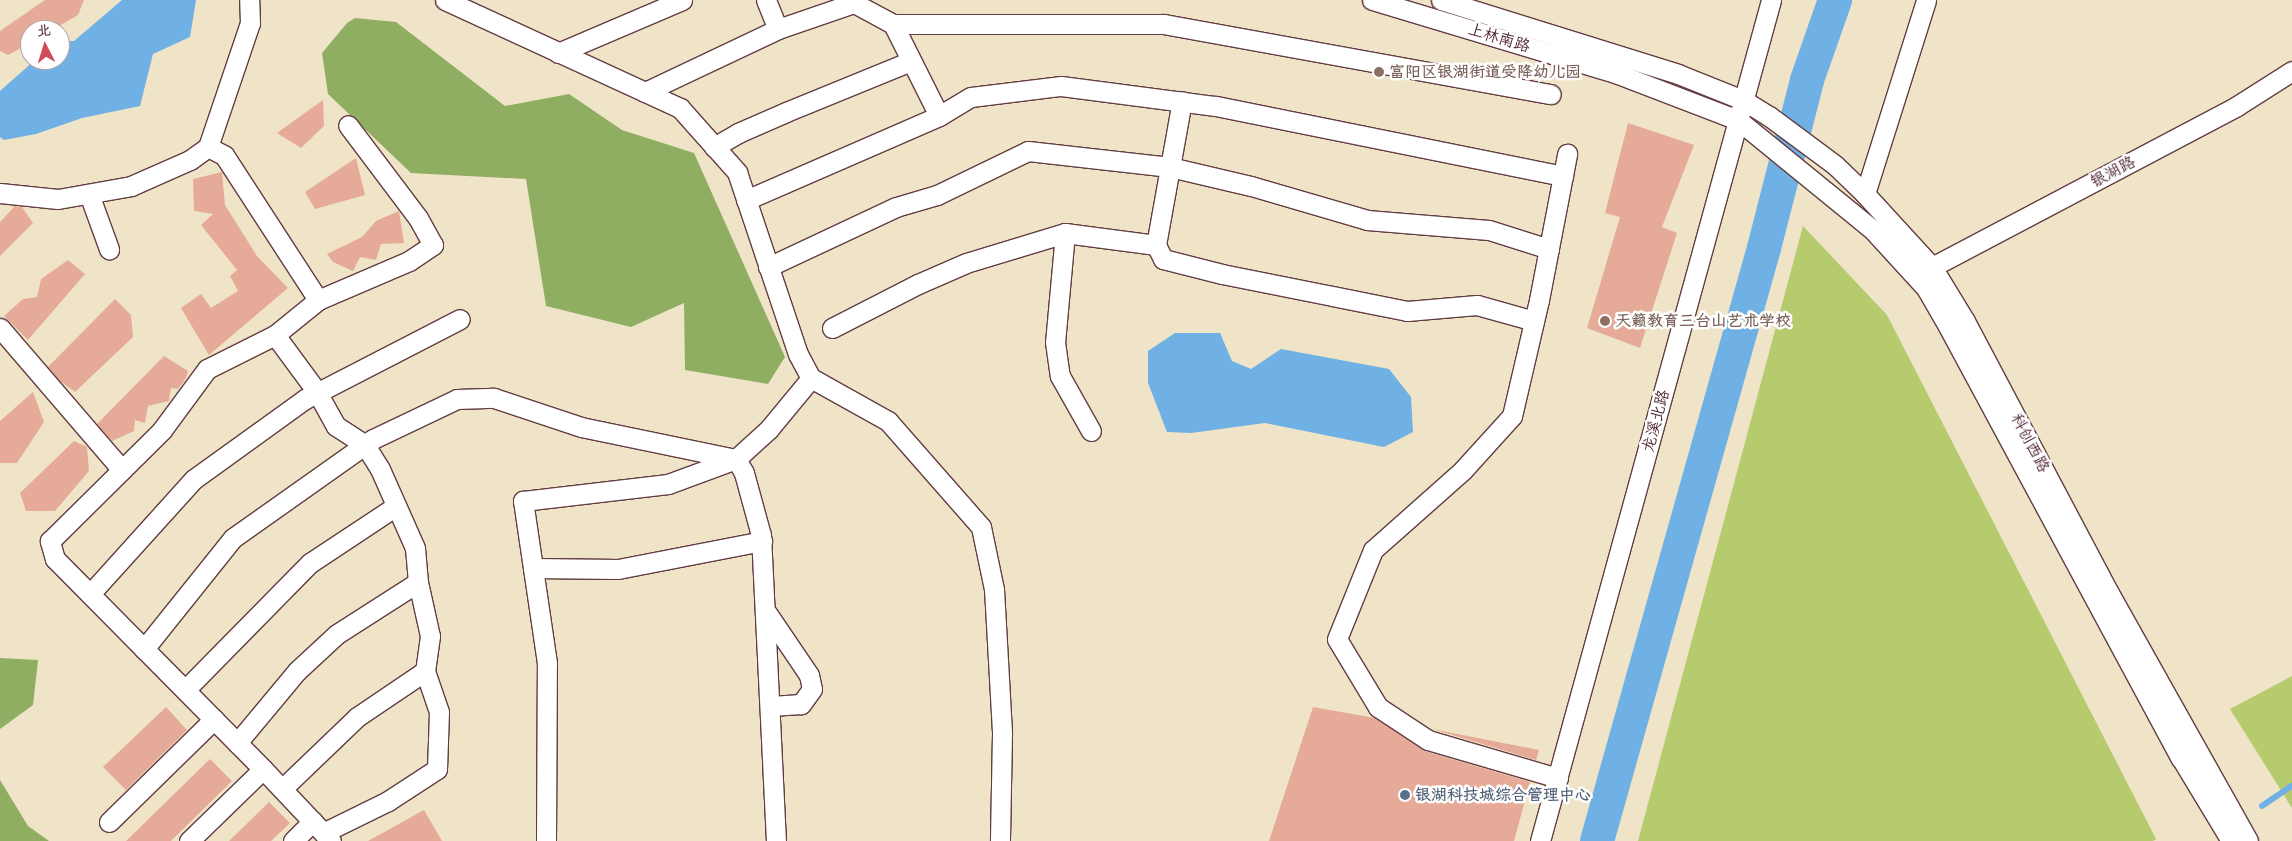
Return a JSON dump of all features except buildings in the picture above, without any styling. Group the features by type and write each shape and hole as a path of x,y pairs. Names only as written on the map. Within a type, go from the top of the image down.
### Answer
{"street":[{"path":"0,193 58,199 131,186 190,160 208,147 250,23 249,0"},
{"path":"445,0 680,108 737,172 798,354 811,378 888,421 981,527 994,589 1002,734 1000,841"},
{"path":"558,53 682,0"},
{"path":"766,0 778,29"},
{"name":"上林南路","path":"1372,0 1618,74 1738,120"},
{"name":"上林南路","path":"1441,0 1678,74 1743,100"},
{"name":"龙溪北路","path":"1540,841 1771,0"},
{"path":"1866,194 1926,0"},
{"path":"645,92 778,29 854,3 893,24 1164,24 1552,94"},
{"path":"893,24 939,116"},
{"path":"714,147 738,133 911,60"},
{"name":"银湖路","path":"1932,267 2237,106 2292,71"},
{"path":"746,200 939,116 971,97 1061,86 1216,106 1563,176"},
{"name":"科创西路","path":"1743,100 1769,116 1835,165 1866,194 1932,267 1965,321 2110,593 2248,841"},
{"path":"1182,102 1156,245 1163,259 1222,274 1407,311 1477,305 1534,321"},
{"name":"科创西路","path":"1738,120 1874,230 1926,288 2181,758 2231,841"},
{"path":"322,832 263,769 55,559 50,541 162,430 207,369 275,335 318,300 408,262 433,245 418,218 348,125"},
{"path":"208,147 224,155 318,300"},
{"path":"768,267 896,207 937,195 1028,151 1170,168 1251,186 1367,220 1489,230 1549,249"},
{"path":"1558,778 1428,740 1378,707 1337,639 1373,550 1463,470 1512,416 1534,321 1567,154"},
{"path":"89,194 109,249"},
{"path":"832,328 918,284 966,263 1065,233 1156,245"},
{"path":"1065,233 1055,342 1060,376 1091,431"},
{"path":"90,594 194,479 317,392 460,319"},
{"path":"0,328 122,470"},
{"path":"275,335 317,392 336,426 365,445 380,469 415,548 418,582 430,636 425,671 439,712 437,769 388,801 322,832 293,841"},
{"path":"546,841 546,663 524,501 668,484 736,459 769,429 811,378"},
{"path":"144,648 233,538 365,445 457,399 494,398 581,427 736,459 744,473 762,541 776,841"},
{"path":"184,690 310,563 396,506"},
{"path":"533,568 618,569 762,541"},
{"path":"237,743 296,671 337,634 418,582"},
{"path":"766,611 809,676 812,689 801,704 771,706"},
{"path":"282,789 357,717 425,671"},
{"path":"109,822 214,719"},
{"path":"189,841 263,769"}],"green space":[{"path":"355,18 396,22 505,106 569,94 622,130 694,153 785,357 768,384 685,370 684,303 631,327 546,306 526,179 411,173 328,94 322,53 347,23"},
{"path":"1803,226 1887,315 2156,839 2153,841 1638,841"},
{"path":"0,658 38,660 33,705 0,729"},
{"path":"2292,676 2292,808 2230,709"},
{"path":"0,780 28,826 49,841 0,841"}],"water":[{"path":"122,0 196,0 190,37 153,54 140,106 82,118 36,134 4,140 0,137 0,91 24,70 70,70 70,41 74,41"},
{"path":"1175,333 1220,333 1232,361 1251,369 1281,349 1389,369 1411,397 1413,432 1384,447 1265,423 1191,433 1167,432 1148,383 1148,351"}],"waterway":[{"path":"1597,841 1764,248 1807,80 1835,0"},
{"path":"2262,806 2292,786"}],"place":[{"name":"富阳区银湖街道受降幼儿园","path":"1379,72"},
{"name":"天籁教育三台山艺术学校","path":"1605,321"},
{"name":"银湖科技城综合管理中心","path":"1405,795"}]}
